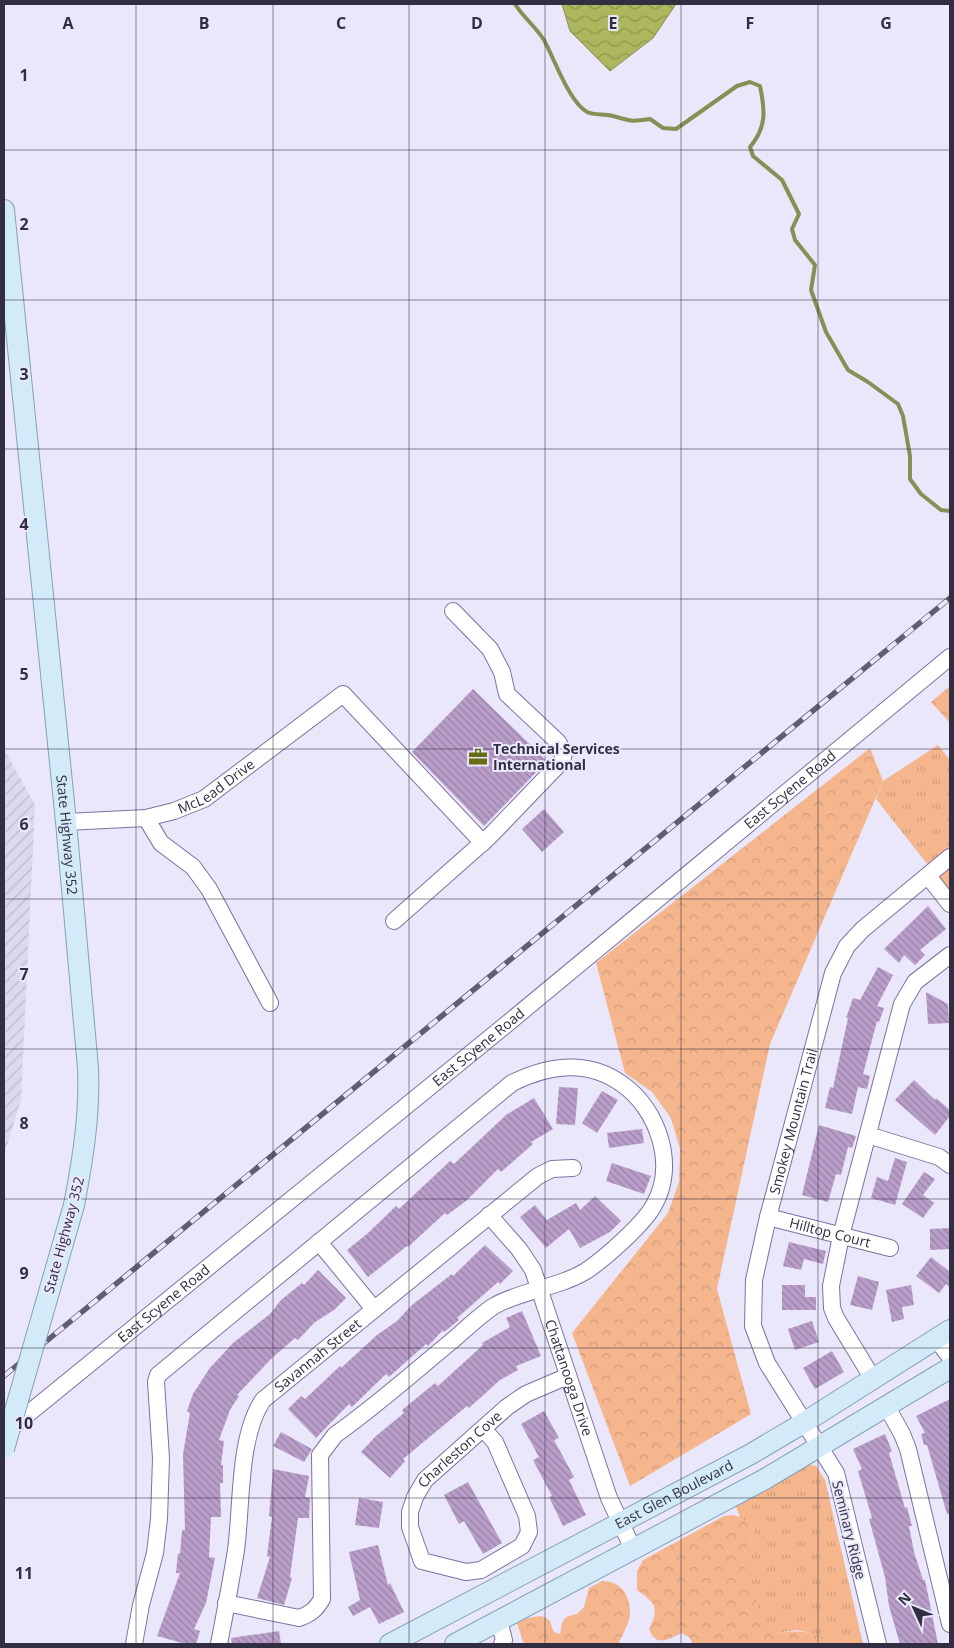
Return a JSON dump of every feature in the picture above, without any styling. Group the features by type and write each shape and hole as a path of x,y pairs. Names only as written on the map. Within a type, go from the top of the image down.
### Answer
{"main road":[{"name":"State Highway 352","path":"4,210 66,822 90,1102 86,1141 74,1204 4,1449"},
{"name":"East Glen Boulevard","path":"390,1644 751,1454 943,1335"},
{"path":"455,1644 820,1448 950,1368"}],"street":[{"path":"394,922 483,843 562,761 564,753 558,742 507,694 502,672 490,649 453,611"},
{"name":"East Scyene Road","path":"4,1434 517,1015 950,657"},
{"name":"McLead Drive","path":"66,822 146,818 174,811 204,799 343,694 483,843"},
{"path":"146,818 161,843 193,867 209,889 270,1003"},
{"name":"Smokey Mountain Trail","path":"805,1422 767,1363 752,1326 754,1280 768,1217 833,973 847,946 863,929 950,857"},
{"path":"928,876 950,904"},
{"path":"874,1379 832,1308 831,1286 841,1236 902,1004 915,982 950,955"},
{"path":"134,1644 141,1605 155,1553 162,1458 156,1382 158,1375 512,1082 536,1072 568,1066 601,1071 639,1097 646,1108 661,1143 663,1160 660,1188 654,1205 642,1221 585,1271 494,1307 335,1435 328,1443 320,1455 322,1599 317,1609 299,1618 226,1603"},
{"path":"868,1135 939,1157 950,1165"},
{"name":"Savannah Street","path":"219,1644 236,1550 247,1439 257,1409 263,1400 538,1176 552,1170 573,1168"},
{"name":"Chattanooga Drive","path":"489,1216 519,1249 532,1270 609,1498 633,1549"},
{"name":"Hilltop Court","path":"768,1217 890,1248"},
{"path":"319,1242 374,1309"},
{"path":"943,1335 950,1357"},
{"name":"Charleston Cove","path":"483,1429 495,1442 527,1516 529,1532 522,1546 481,1570 466,1572 422,1561 410,1527 410,1512 415,1497 425,1480 483,1429 526,1394 568,1376"},
{"path":"887,1407 908,1449 950,1624"},
{"name":"Seminary Ridge","path":"805,1422 836,1473 878,1644"},
{"path":"498,1621 504,1640 502,1644"}],"shaded area":[{"path":"4,749 35,805 21,1099 4,1156"}],"green space":[{"path":"950,686 950,723 931,702"},
{"path":"938,745 950,760 950,893 876,799 883,781"},
{"path":"870,748 883,781 770,1044 717,1289 751,1414 630,1486 572,1333 668,1213 679,1182 680,1149 671,1118 652,1092 625,1073 596,963"},
{"path":"806,1464 816,1466 825,1480 863,1644 839,1644 807,1632 795,1630 778,1633 765,1625 757,1614 741,1559 750,1543 754,1530 740,1517 735,1504"},
{"path":"733,1515 740,1517 754,1530 750,1543 741,1559 754,1588 759,1615 764,1623 778,1633 794,1631 809,1633 839,1644 693,1644 690,1638 682,1633 663,1640 659,1640 652,1635 649,1629 654,1615 654,1606 648,1598 637,1590 637,1571 643,1560 724,1516"},
{"path":"602,1581 619,1586 628,1599 629,1619 618,1644 524,1644 517,1623 537,1616 546,1618 549,1620 554,1632 560,1634 562,1623 566,1617 577,1614 584,1607 589,1588"}],"water":[{"path":"562,4 676,4 653,38 610,71 570,31"}],"building":[{"name":"Technical Services International","path":"473,689 547,761 484,826 412,752"},
{"path":"544,809 564,832 542,852 522,829"},
{"path":"928,906 946,929 920,950 925,955 915,965 904,955 899,963 884,949"},
{"path":"878,967 893,975 877,1006 884,1008 879,1022 877,1021 863,1074 870,1076 867,1089 858,1087 852,1114 825,1108 830,1087 833,1088 848,1018 846,1018 853,998 860,1000"},
{"path":"926,992 948,1004 949,1023 928,1024"},
{"path":"914,1080 935,1100 936,1098 950,1110 950,1116 935,1135 895,1100"},
{"path":"559,1087 578,1088 575,1125 556,1124"},
{"path":"602,1091 618,1100 597,1133 582,1123"},
{"path":"534,1098 553,1129 531,1142 533,1144 501,1172 498,1169 466,1201 447,1215 445,1213 408,1247 368,1277 347,1250 396,1206 399,1209 450,1161 454,1164 506,1115"},
{"path":"819,1125 856,1136 852,1148 848,1147 841,1175 836,1174 828,1202 802,1195"},
{"path":"642,1129 644,1143 609,1148 607,1133"},
{"path":"895,1158 907,1162 895,1205 871,1198 877,1177 888,1181"},
{"path":"612,1163 651,1176 644,1194 606,1181"},
{"path":"924,1172 935,1179 923,1195 934,1203 923,1218 902,1204"},
{"path":"595,1196 621,1221 610,1232 580,1248 569,1229 546,1248 520,1217 535,1205 547,1220 576,1203 580,1210"},
{"path":"950,1228 950,1249 930,1250 930,1229"},
{"path":"789,1242 826,1251 823,1264 804,1259 801,1270 783,1266"},
{"path":"485,1245 513,1271 500,1284 498,1282 457,1318 459,1320 444,1332 443,1330 428,1346 426,1344 389,1377 386,1374 352,1407 349,1404 316,1438 288,1409 301,1396 305,1399 340,1366 341,1368 377,1335 397,1321 412,1305 452,1274 453,1276"},
{"path":"931,1257 950,1272 950,1287 946,1284 939,1293 916,1276"},
{"path":"318,1270 346,1298 334,1310 315,1322 298,1340 295,1338 272,1358 237,1395 239,1396 230,1410 219,1440 224,1441 221,1465 223,1465 223,1483 220,1483 221,1517 211,1517 209,1557 215,1558 206,1603 194,1629 200,1631 196,1644 186,1644 157,1636 180,1573 176,1573 182,1530 185,1530 183,1454 190,1413 187,1411 193,1394 209,1369 233,1343 270,1314 281,1300 302,1283 304,1285"},
{"path":"858,1276 879,1282 872,1310 850,1305"},
{"path":"782,1285 805,1285 805,1297 816,1297 816,1310 782,1310"},
{"path":"911,1285 914,1305 902,1307 904,1319 892,1322 886,1290"},
{"path":"522,1311 541,1356 516,1366 518,1370 500,1380 469,1408 467,1406 403,1459 405,1461 390,1478 361,1452 376,1436 404,1413 402,1410 435,1383 438,1386 483,1345 482,1343 510,1327 506,1318"},
{"path":"812,1321 819,1342 795,1350 788,1329"},
{"path":"832,1351 844,1372 815,1389 803,1368"},
{"path":"950,1399 950,1514 947,1514 927,1445 924,1445 921,1434 925,1433 916,1416"},
{"path":"544,1411 559,1438 554,1440 574,1477 569,1480 586,1515 563,1526 549,1497 552,1496 533,1460 539,1457 521,1424"},
{"path":"281,1432 312,1449 304,1462 273,1446"},
{"path":"885,1434 892,1451 889,1453 912,1526 909,1526 914,1552 923,1580 925,1580 938,1644 900,1644 889,1606 885,1577 869,1519 872,1518 858,1471 862,1469 853,1449"},
{"path":"273,1469 309,1476 305,1497 310,1498 309,1518 298,1518 290,1577 292,1578 284,1605 257,1598 270,1557 267,1556 272,1517 269,1516"},
{"path":"468,1482 502,1543 483,1554 464,1521 459,1524 444,1495"},
{"path":"359,1498 383,1502 379,1528 355,1525"},
{"path":"378,1545 388,1585 390,1583 404,1612 379,1624 370,1607 353,1616 348,1607 360,1600 349,1552"},
{"path":"279,1631 281,1644 232,1644 231,1638"}],"waterway":[{"path":"515,4 544,40 568,90 580,107 587,112 631,120 650,119 663,128 676,129 737,86 750,82 760,86 764,111 762,125 756,140 750,147 753,156 782,180 799,214 792,229 795,240 815,265 811,290 826,332 848,370 898,404 903,416 910,456 910,479 921,494 941,510 950,511"}],"railway":[{"path":"4,1376 950,598"}],"place":[{"name":"Technical Services International","path":"478,757"}]}
